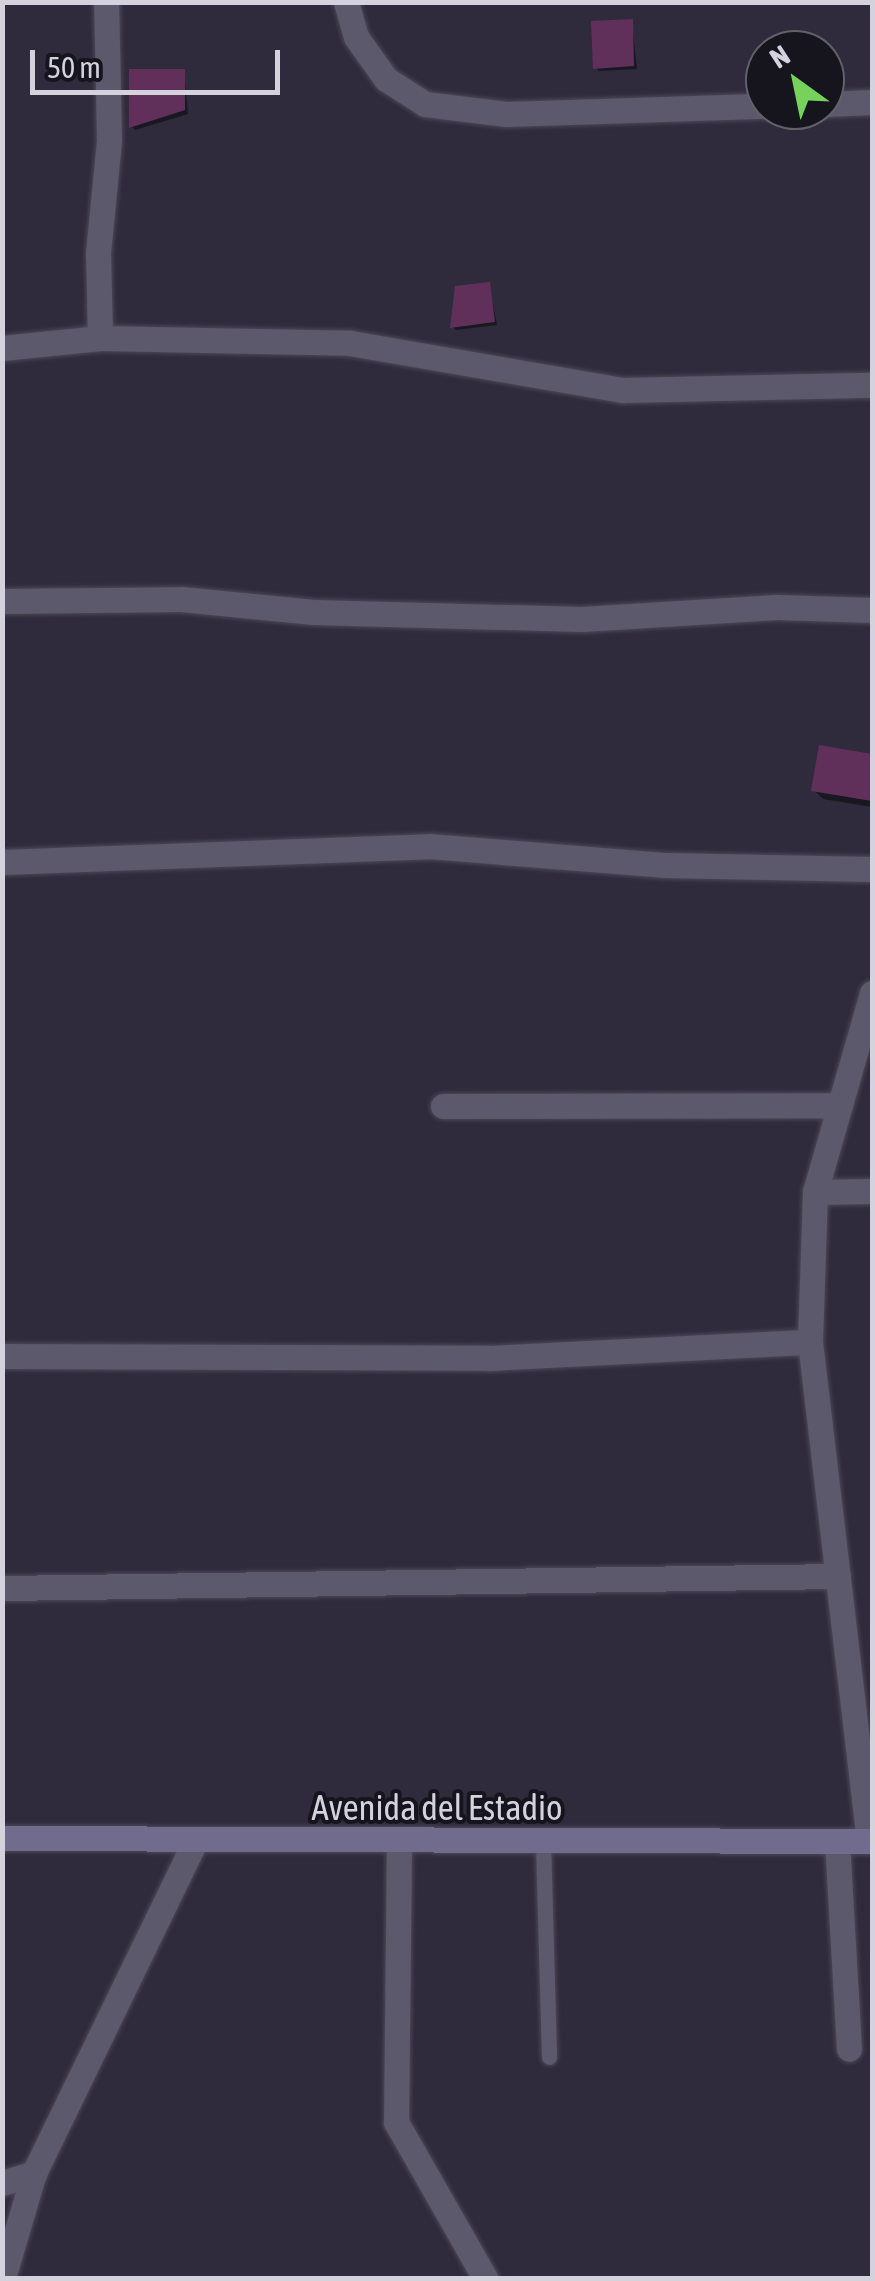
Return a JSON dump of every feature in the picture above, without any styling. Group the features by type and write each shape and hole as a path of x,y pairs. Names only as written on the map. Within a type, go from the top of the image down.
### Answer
{"street":[{"path":"100,338 98,253 110,140 106,2"},
{"path":"346,2 356,37 386,79 425,104 506,114 745,107"},
{"path":"845,103 872,102"},
{"path":"2,348 100,338 350,343 623,390 872,385"},
{"path":"2,601 181,600 312,612 582,619 777,607 872,610"},
{"path":"2,862 429,846 663,865 872,869"},
{"path":"871,1841 810,1342 815,1192 872,993"},
{"path":"443,1106 840,1105"},
{"path":"815,1192 872,1191"},
{"path":"2,1356 489,1358 810,1342"},
{"path":"2,1588 838,1576"},
{"name":"Avenida del Estadio","path":"2,1838 195,1842 871,1841"},
{"path":"837,1841 849,2048"},
{"path":"4,2278 34,2173 195,1842"},
{"path":"400,1842 396,2122 485,2278"},
{"path":"2,2182 34,2173"}],"lane":[{"path":"544,1842 549,2057"}],"building":[{"path":"633,19 634,66 593,69 591,21"},
{"path":"129,69 185,69 185,110 129,128"},
{"path":"490,282 495,322 450,328 455,286"},
{"path":"819,745 872,754 872,801 811,791"}]}
